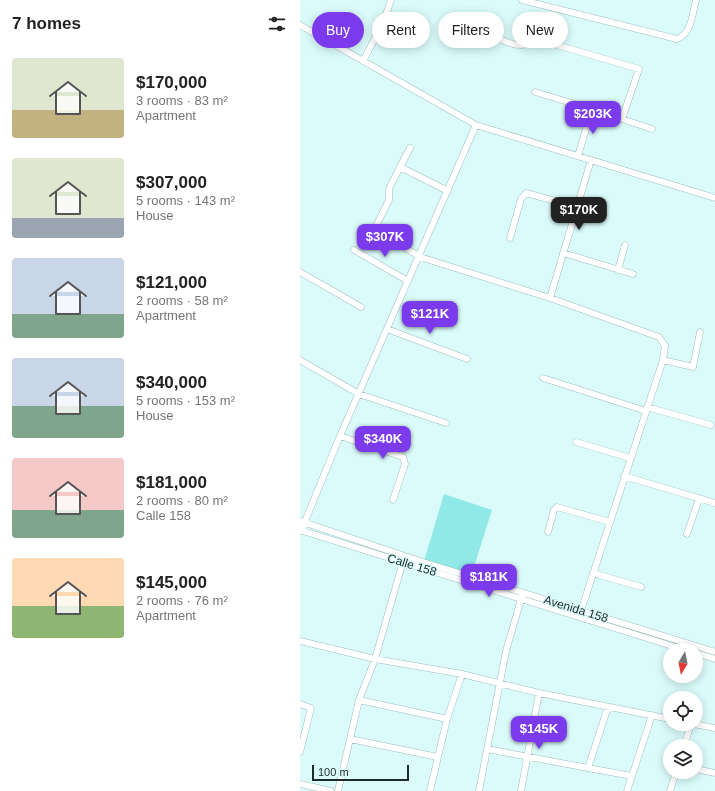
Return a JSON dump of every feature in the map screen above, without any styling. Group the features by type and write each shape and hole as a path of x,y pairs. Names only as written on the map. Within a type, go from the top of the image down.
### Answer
{"street":[{"path":"363,61 383,23 391,0"},
{"path":"522,0 540,2 677,39 684,36 688,32 696,0"},
{"path":"300,26 476,125 715,198"},
{"path":"504,40 512,44 524,45 537,40 543,41 639,69 622,119"},
{"path":"535,92 592,109 652,130"},
{"path":"578,156 592,109"},
{"path":"301,530 302,522 420,256 476,125"},
{"path":"410,148 389,189 389,200 377,224 377,230 420,256 550,298 659,337 665,346 663,360 580,614"},
{"path":"550,298 591,160"},
{"path":"400,167 448,191"},
{"path":"510,238 521,199 526,193 577,207"},
{"path":"618,270 625,245"},
{"path":"354,250 408,282"},
{"path":"563,253 633,274"},
{"path":"301,273 361,307"},
{"path":"387,329 467,358"},
{"path":"663,360 694,366 700,332"},
{"path":"300,360 359,394 446,423"},
{"path":"544,378 647,409 711,425"},
{"path":"340,436 403,457 405,464 393,500"},
{"path":"576,442 630,458"},
{"path":"624,476 715,504"},
{"path":"687,534 699,499"},
{"path":"548,532 554,510 557,507 610,522"},
{"path":"302,522 404,559 375,659 360,700 338,791"},
{"name":"Calle 158","path":"301,530 404,559 522,596"},
{"path":"594,573 640,587"},
{"path":"479,791 506,651 522,596"},
{"name":"Avenida 158","path":"522,596 675,643"},
{"path":"300,642 375,659 462,674 540,693 663,717"},
{"name":"Avenida 158","path":"703,649 715,652"},
{"path":"703,655 715,659"},
{"path":"430,791 446,719 462,674"},
{"path":"521,791 540,693"},
{"path":"360,700 446,719"},
{"path":"300,704 311,708 300,752"},
{"path":"588,768 608,707"},
{"path":"626,791 652,715"},
{"path":"703,726 715,728"},
{"path":"350,739 438,757"},
{"path":"487,749 632,776"},
{"path":"703,770 715,773"},
{"path":"670,791 674,779"},
{"path":"300,784 331,791"}],"shaded area":[{"path":"444,494 492,510 471,576 424,561"}]}
